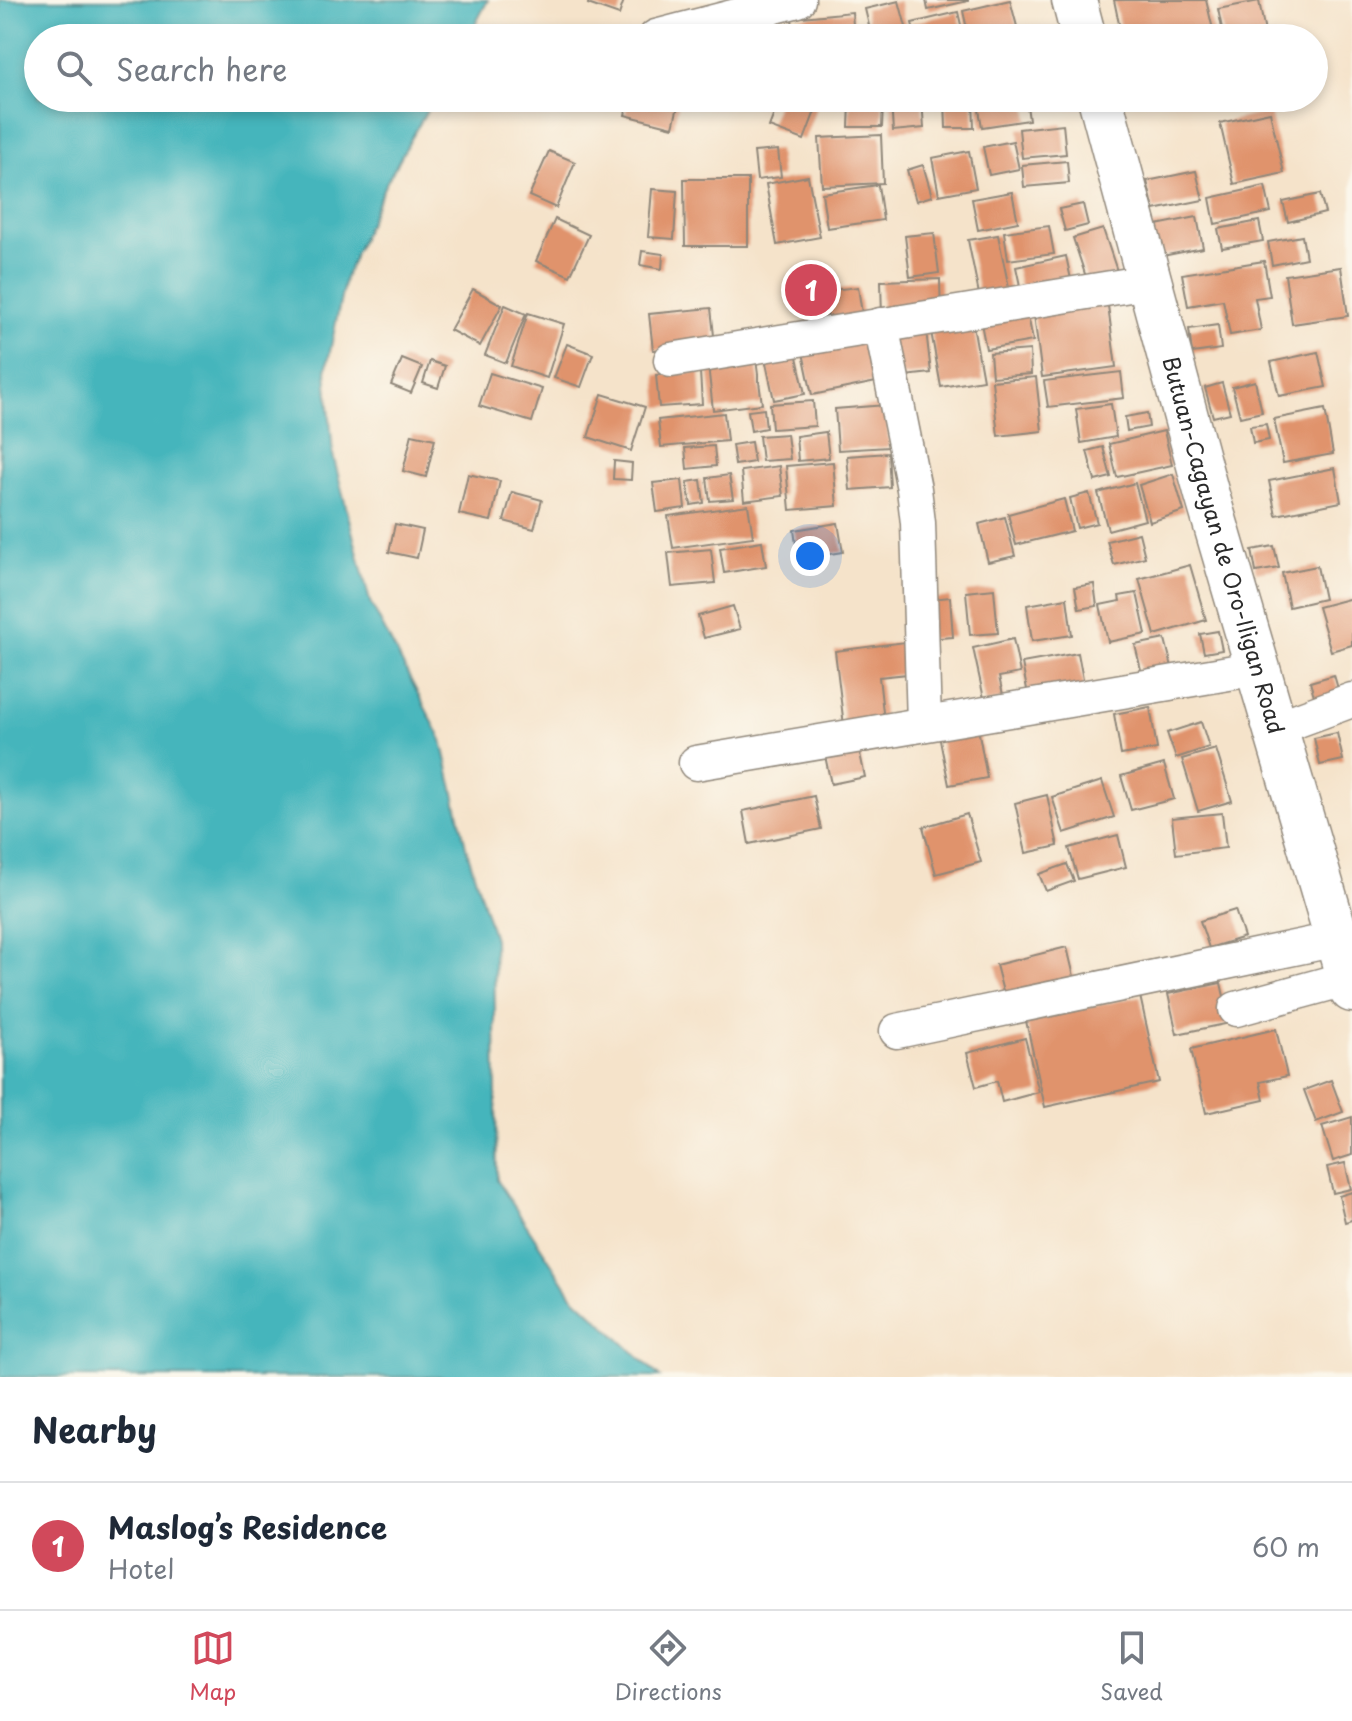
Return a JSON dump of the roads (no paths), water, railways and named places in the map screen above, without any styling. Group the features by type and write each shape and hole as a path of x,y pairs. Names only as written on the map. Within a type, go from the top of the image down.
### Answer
{"highway":[{"path":"1074,0 1080,24"},
{"name":"Butuan-Cagayan de Oro-Iligan Road","path":"1104,112 1148,282 1346,969"}],"street":[{"path":"706,24 798,0"},
{"path":"671,360 1148,282"},
{"path":"881,325 918,523 924,724"},
{"path":"696,763 1258,668"},
{"path":"1276,728 1352,700"},
{"path":"1236,1009 1346,969"},
{"path":"897,1031 1346,969"}],"water":[{"path":"0,0 488,0 475,24 24,24 24,112 426,112 384,187 345,278 326,371 333,455 370,602 442,740 466,847 494,939 497,1180 572,1295 660,1377 0,1377"}],"place":[{"name":"Maslog’s Residence","path":"811,290"}]}
